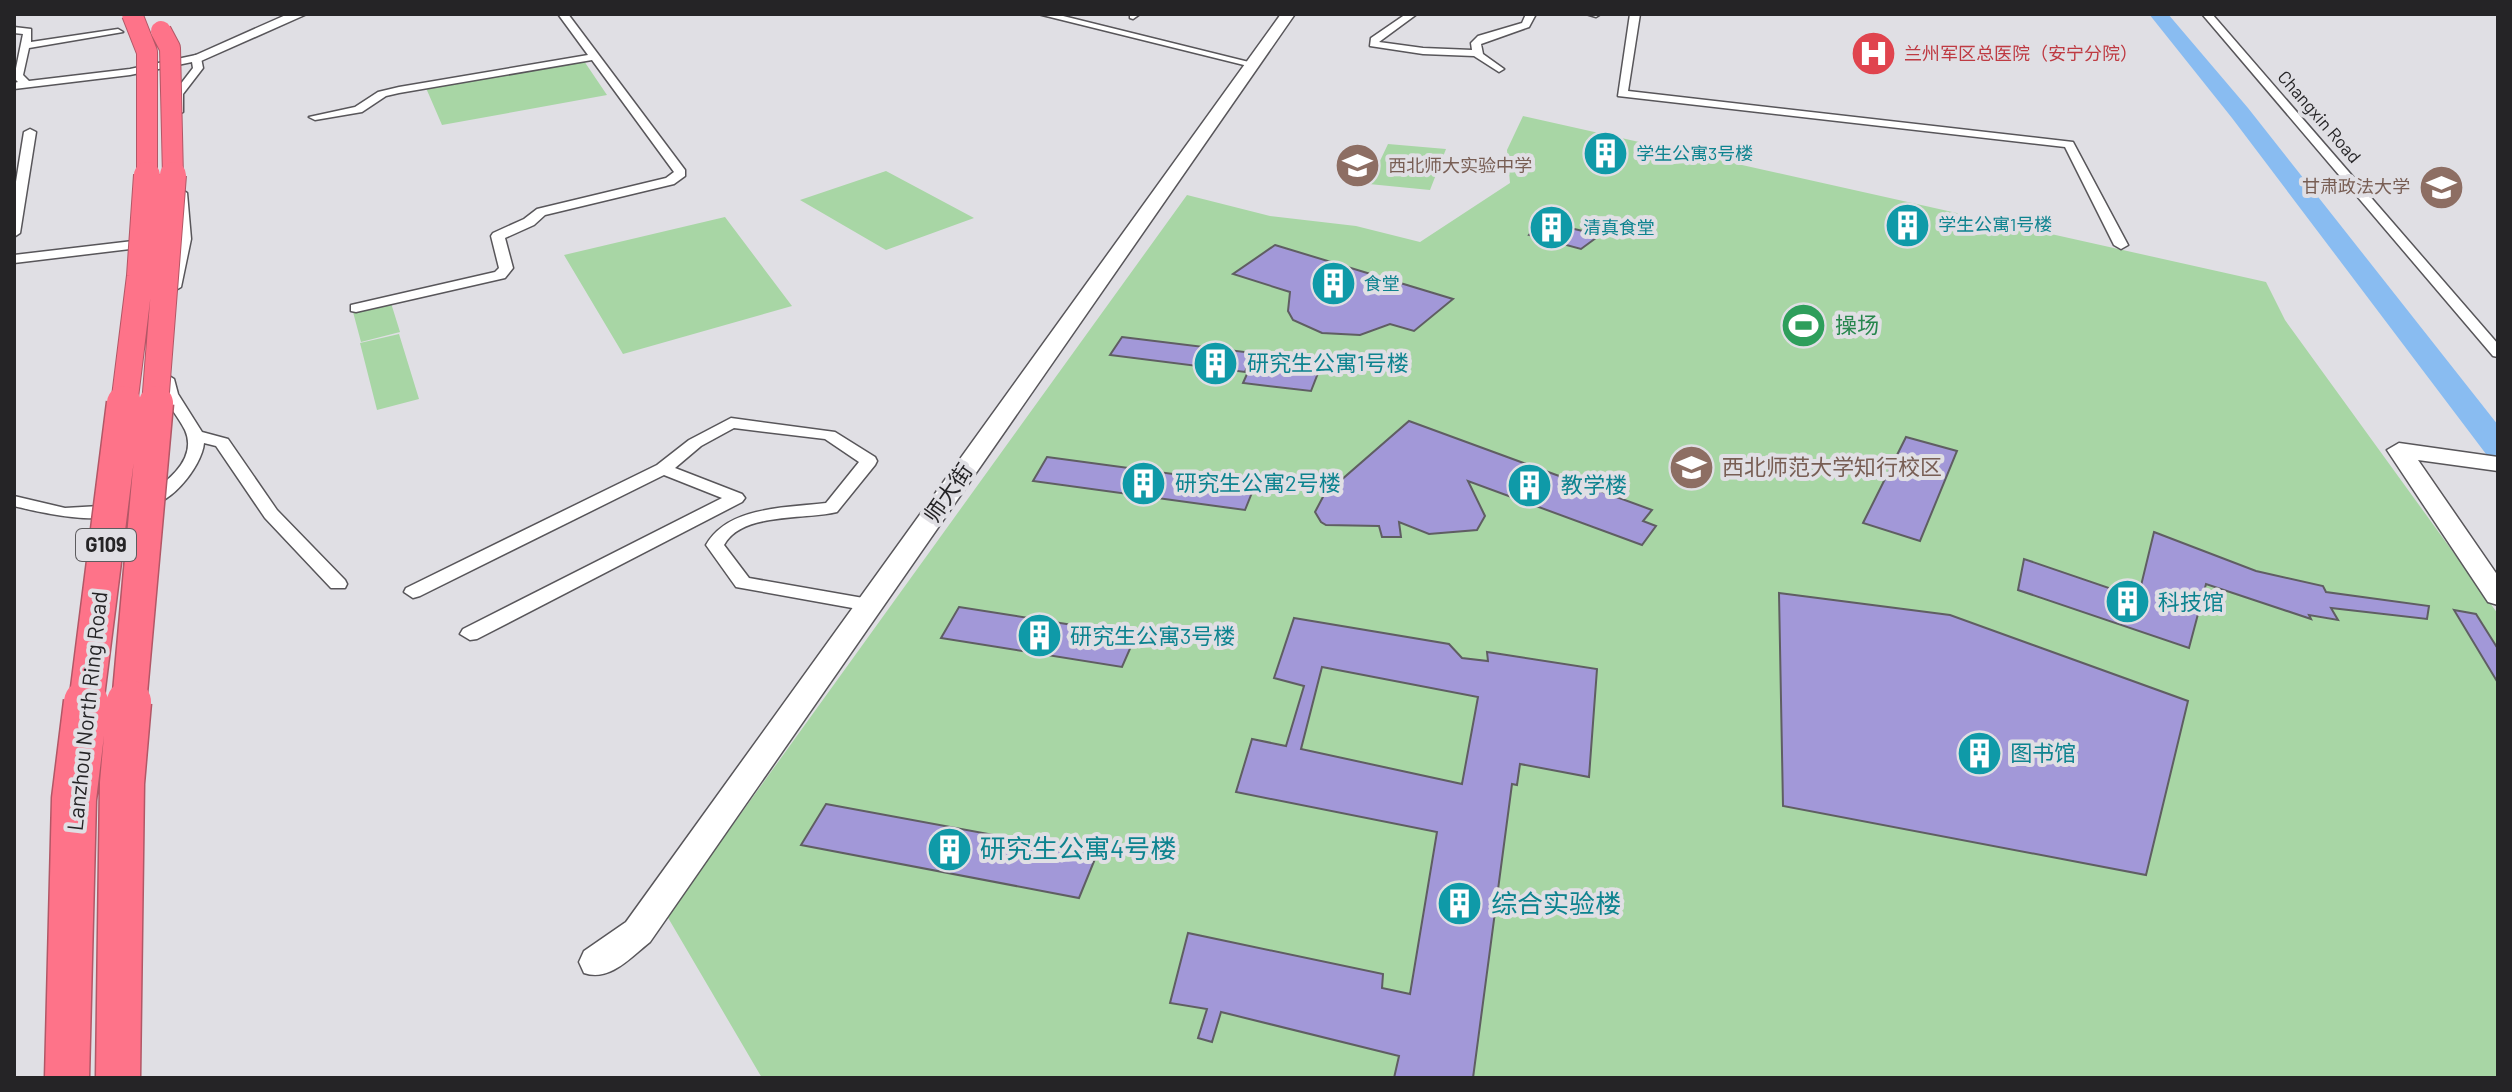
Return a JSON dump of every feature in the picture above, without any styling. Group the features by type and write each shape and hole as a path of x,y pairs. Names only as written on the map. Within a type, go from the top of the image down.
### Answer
{"highway":[{"name":"Lanzhou North Ring Road","path":"118,1078 122,783 173,181 170,48 153,14"},
{"name":"Lanzhou North Ring Road","path":"67,1078 74,799 140,276 147,188 147,52 125,23"}],"street":[{"path":"14,30 28,31 18,76 20,85 116,74 196,58 300,14"},
{"path":"356,308 500,275 506,268 498,236 529,222 541,212 670,181 681,173 563,14"},
{"path":"1043,14 1252,64"},
{"name":"师大街","path":"597,962 638,932 1288,14"},
{"path":"1412,14 1374,40 1374,44 1423,51 1476,53 1499,69"},
{"path":"1476,53 1476,43 1481,38 1526,25 1531,14"},
{"path":"1635,14 1622,94 2069,144 2121,245"},
{"name":"Changxin Road","path":"2207,14 2498,353"},
{"path":"24,46 125,23"},
{"path":"315,117 358,110 382,94 399,90 592,57"},
{"path":"14,501 65,513 96,514 134,507 162,495 182,476 195,449 196,436 167,393 162,343 184,239 176,122 178,94 198,68 196,58"},
{"path":"14,233 18,176 30,132"},
{"path":"14,259 184,239"},
{"path":"413,592 663,469 695,443 731,423 829,435 869,461 831,508 737,523 721,533 715,545 743,583 869,605"},
{"path":"196,436 222,442 271,514 338,584"},
{"path":"2498,464 2399,450 2498,596"},
{"path":"470,634 736,498 663,469"}],"green space":[{"path":"584,61 607,95 442,125 426,88"},
{"name":"西北师范大学知行校区","path":"1523,116 2266,282 2285,320 2498,614 2498,1078 762,1078 667,916 1187,195 1270,216 1356,226 1420,242 1510,183 1507,150"},
{"path":"1388,144 1446,149 1430,190 1369,184"},
{"path":"886,171 974,218 886,250 800,200"},
{"path":"725,217 792,306 623,354 564,255"},
{"path":"391,303 400,332 361,342 353,312"},
{"path":"399,334 419,399 377,410 360,343"}],"building":[{"name":"清真食堂","path":"1540,221 1600,235 1581,249 1529,235"},
{"name":"食堂","path":"1275,245 1453,299 1414,331 1390,324 1360,335 1322,333 1293,320 1288,311 1290,292 1233,274"},
{"name":"研究生公寓1号楼","path":"1122,337 1253,353 1245,372 1110,355"},
{"path":"1251,365 1318,373 1311,391 1243,383"},
{"name":"教学楼","path":"1409,421 1652,510 1643,521 1656,526 1642,545 1468,481 1485,516 1477,530 1429,534 1399,522 1401,537 1382,537 1379,526 1326,525 1321,522 1315,512 1324,495"},
{"path":"1906,437 1957,451 1920,541 1863,523"},
{"name":"研究生公寓2号楼","path":"1047,457 1255,485 1245,510 1033,481"},
{"name":"科技馆","path":"2154,532 2256,571 2323,586 2326,592 2429,606 2427,619 2331,608 2338,620 2309,615 2311,619 2206,584 2189,648 2018,590 2024,559 2138,598"},
{"name":"图书馆","path":"1779,593 1950,615 2188,701 2146,875 1783,806"},
{"name":"研究生公寓3号楼","path":"959,607 1136,635 1122,667 941,638"},
{"path":"2454,610 2476,614 2498,649 2498,683"},
{"name":"综合实验楼","path":"1294,618 1449,644 1462,658 1488,661 1487,652 1597,669 1589,777 1520,764 1517,785 1512,784 1473,1078 1394,1078 1399,1056 1221,1012 1212,1042 1198,1038 1207,1009 1170,1003 1188,933 1383,974 1382,988 1410,994 1437,832 1236,792 1252,739 1286,746 1304,686 1274,678","holes":["1322,667 1478,697 1462,784 1301,749"]},
{"name":"研究生公寓4号楼","path":"826,804 1097,854 1079,898 801,845"}],"waterway":[{"path":"2158,14 2240,113 2498,447"}],"place":[{"name":"兰州军区总医院（安宁分院）","path":"1873,54"},
{"name":"学生公寓3号楼","path":"1605,154"},
{"name":"西北师大实验中学","path":"1357,166"},
{"name":"甘肃政法大学","path":"2441,187"},
{"name":"学生公寓1号楼","path":"1907,225"},
{"name":"清真食堂","path":"1552,228"},
{"name":"食堂","path":"1333,284"},
{"name":"操场","path":"1804,325"},
{"name":"研究生公寓1号楼","path":"1216,363"},
{"name":"西北师范大学知行校区","path":"1691,467"},
{"name":"研究生公寓2号楼","path":"1144,483"},
{"name":"教学楼","path":"1530,485"},
{"name":"科技馆","path":"2127,602"},
{"name":"研究生公寓3号楼","path":"1039,636"},
{"name":"图书馆","path":"1979,753"},
{"name":"研究生公寓4号楼","path":"949,849"},
{"name":"综合实验楼","path":"1460,904"}]}
